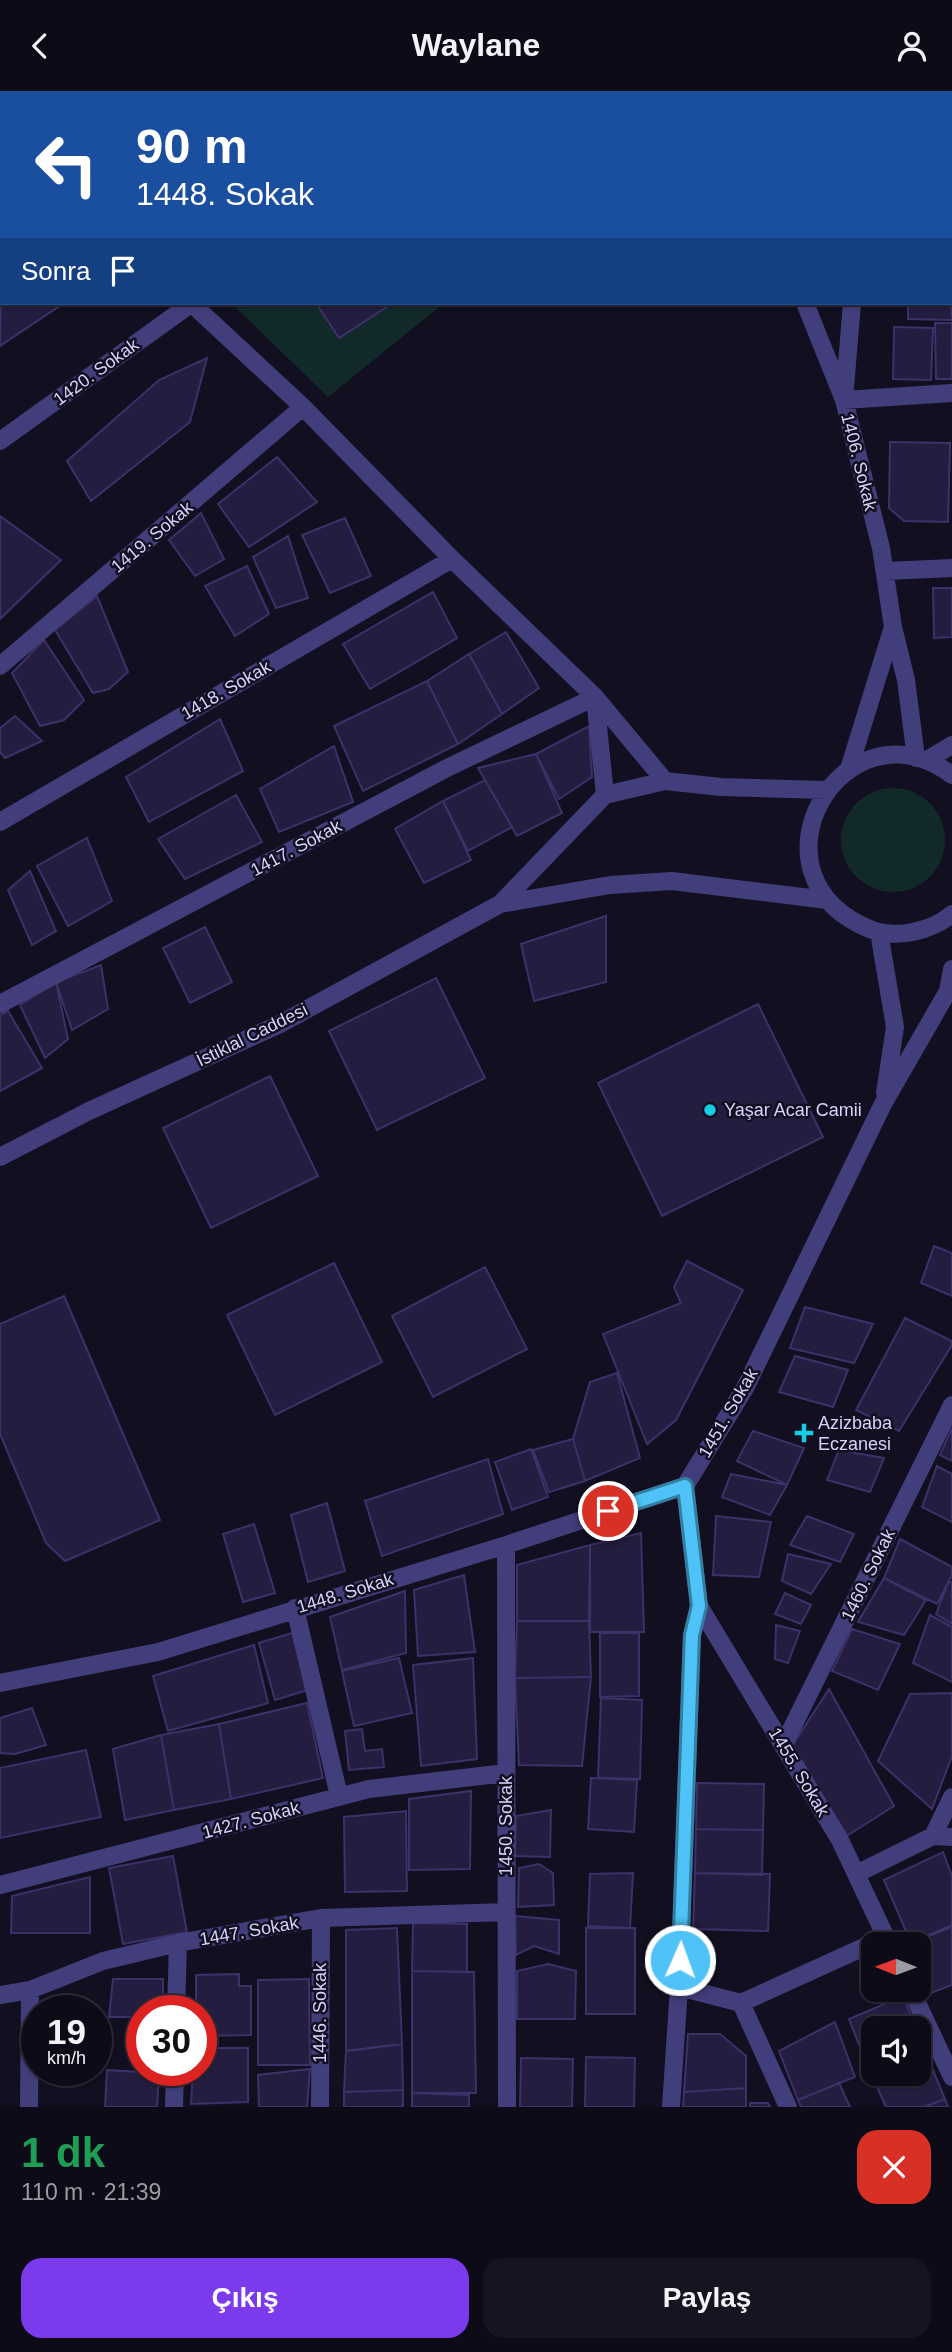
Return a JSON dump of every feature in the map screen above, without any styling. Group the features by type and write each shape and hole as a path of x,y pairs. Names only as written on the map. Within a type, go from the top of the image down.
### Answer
{"street":[{"name":"1420. Sokak","path":"0,442 188,305"},
{"path":"193,305 303,407 452,559 595,697 665,781"},
{"name":"1406. Sokak","path":"806,305 844,400 886,571 893,627 921,759"},
{"path":"852,305 844,400 952,393"},
{"name":"1419. Sokak","path":"0,666 303,407"},
{"name":"1418. Sokak","path":"0,822 452,559"},
{"path":"886,571 952,568"},
{"name":"1406. Sokak","path":"849,769 893,627"},
{"path":"595,697 605,795 665,781 721,787 826,790"},
{"name":"1417. Sokak","path":"0,1004 447,768 595,697"},
{"path":"921,759 952,745"},
{"path":"952,775 921,759 900,755 874,758 849,769 826,790 812,816 807,845 812,874 827,900 850,921 879,932 903,933 926,929 952,914"},
{"name":"İstiklal Caddesi","path":"0,1157 89,1111 280,1024 500,904 605,795"},
{"name":"İstiklal Caddesi","path":"500,904 610,885 672,881 827,900"},
{"path":"879,932 895,1027 883,1104"},
{"name":"1451. Sokak","path":"685,1486 745,1388 883,1104 948,991 952,969"},
{"name":"1460. Sokak","path":"783,1746 952,1405"},
{"path":"671,2107 679,1987 692,1635 699,1606 685,1486"},
{"name":"1448. Sokak","path":"0,1683 158,1652 506,1545 685,1486"},
{"name":"1450. Sokak","path":"506,1545 507,2107"},
{"name":"1455. Sokak","path":"699,1606 856,1874 883,1932"},
{"path":"295,1608 339,1796"},
{"name":"1427. Sokak","path":"0,1885 369,1789 506,1773"},
{"path":"933,1836 952,1797"},
{"path":"856,1874 933,1836 952,1837"},
{"name":"1447. Sokak","path":"0,1995 30,1990 103,1961 178,1943 321,1919 506,1912"},
{"name":"1446. Sokak","path":"320,2107 321,1919"},
{"path":"176,1995 178,1943"},
{"path":"679,1987 741,2003 861,1951"},
{"path":"29,2107 30,1990"},
{"path":"917,2002 952,2077"},
{"path":"741,2003 788,2107"},
{"path":"174,2107 175,2086"}],"green space":[{"path":"233,305 442,305 328,397"},
{"path":"893,788 913,792 930,803 941,820 945,840 941,860 930,877 913,888 893,892 873,888 856,877 845,860 841,840 845,820 856,803 873,792"}],"building":[{"path":"1,305 61,305 0,346"},
{"path":"317,305 390,305 339,338"},
{"path":"908,305 951,305 952,320 908,319"},
{"path":"935,323 952,323 952,379 936,379"},
{"path":"894,327 933,328 931,380 893,379"},
{"path":"207,358 190,422 91,501 67,461 159,380"},
{"path":"890,442 950,443 948,522 904,521 889,508"},
{"path":"277,457 317,502 249,547 218,504"},
{"path":"201,513 224,559 195,576 169,540"},
{"path":"0,516 61,560 0,619"},
{"path":"345,518 371,576 330,593 302,535"},
{"path":"288,536 308,598 276,608 253,557"},
{"path":"247,566 269,614 235,636 205,586"},
{"path":"933,588 952,588 952,637 934,638"},
{"path":"433,592 457,638 370,689 343,644"},
{"path":"97,596 128,672 109,689 93,693 55,630"},
{"path":"506,632 539,688 502,714 469,654"},
{"path":"44,640 84,700 64,720 40,726 12,673"},
{"path":"469,654 502,714 458,744 427,681"},
{"path":"427,681 458,744 363,791 334,726"},
{"path":"15,716 42,741 5,758 0,752 0,728"},
{"path":"220,719 243,771 149,822 126,777"},
{"path":"589,726 592,777 559,799 536,754"},
{"path":"334,746 353,802 279,832 260,789"},
{"path":"536,754 562,813 517,836 478,768"},
{"path":"485,780 512,827 468,851 443,801"},
{"path":"236,795 262,842 185,879 158,839"},
{"path":"443,801 471,860 424,883 395,829"},
{"path":"87,838 112,901 68,926 37,866"},
{"path":"30,871 56,931 32,945 8,890"},
{"path":"606,916 606,982 534,1001 521,944"},
{"path":"205,927 232,982 190,1003 163,948"},
{"path":"101,965 108,1009 72,1030 56,982"},
{"path":"436,978 485,1078 377,1130 329,1031"},
{"path":"56,982 68,1039 45,1058 20,1005"},
{"name":"Yaşar Acar Camii","path":"758,1004 823,1137 662,1216 598,1083"},
{"path":"8,1011 42,1068 0,1091 0,1015"},
{"path":"270,1076 318,1176 211,1228 163,1128"},
{"path":"934,1246 952,1253 952,1296 921,1283"},
{"path":"687,1261 743,1290 676,1420 647,1444 603,1334 681,1303 674,1287"},
{"path":"334,1263 382,1362 275,1415 227,1315"},
{"path":"485,1267 527,1349 433,1397 392,1316"},
{"path":"64,1296 160,1520 65,1561 46,1543 0,1434 0,1324"},
{"path":"805,1307 873,1324 854,1363 790,1348"},
{"path":"905,1318 952,1341 952,1345 899,1431 856,1410"},
{"path":"795,1356 848,1370 833,1407 779,1392"},
{"path":"617,1373 640,1458 585,1481 573,1439 590,1382"},
{"path":"952,1428 952,1461 940,1455"},
{"path":"753,1431 804,1448 787,1485 737,1461"},
{"path":"573,1439 585,1481 549,1492 533,1450"},
{"path":"531,1449 548,1497 512,1510 495,1462"},
{"path":"839,1450 884,1458 870,1492 827,1480"},
{"path":"488,1459 503,1514 382,1556 365,1501"},
{"path":"937,1466 952,1474 952,1522 922,1507"},
{"path":"731,1474 787,1485 770,1515 722,1497"},
{"path":"327,1503 345,1571 308,1582 291,1515"},
{"path":"716,1516 771,1522 759,1577 713,1575"},
{"path":"807,1516 854,1534 840,1562 790,1545"},
{"path":"254,1524 275,1593 243,1602 223,1534"},
{"path":"641,1533 644,1632 590,1632 590,1545"},
{"path":"900,1539 952,1567 952,1575 937,1604 884,1578"},
{"path":"590,1545 589,1621 517,1621 517,1565"},
{"path":"788,1554 831,1564 811,1594 782,1581"},
{"path":"464,1575 475,1652 418,1656 414,1590"},
{"path":"884,1578 926,1600 904,1635 858,1622"},
{"path":"952,1582 952,1624 936,1614 948,1583"},
{"path":"405,1591 406,1653 342,1670 330,1617"},
{"path":"785,1593 811,1605 801,1624 775,1614"},
{"path":"930,1615 952,1627 952,1682 913,1663"},
{"path":"517,1621 589,1621 591,1677 515,1678"},
{"path":"776,1625 800,1631 788,1663 775,1659"},
{"path":"852,1629 900,1644 878,1690 832,1671"},
{"path":"292,1633 308,1690 275,1700 259,1643"},
{"path":"600,1633 639,1633 639,1696 600,1697"},
{"path":"254,1645 268,1703 168,1731 153,1676"},
{"path":"399,1658 412,1713 354,1726 342,1671"},
{"path":"473,1658 477,1759 421,1766 413,1665"},
{"path":"591,1677 582,1766 519,1765 515,1678"},
{"path":"829,1689 894,1806 840,1840 792,1746"},
{"path":"952,1693 952,1756 932,1809 878,1761 910,1694"},
{"path":"601,1698 642,1700 640,1779 598,1778"},
{"path":"307,1703 323,1778 231,1799 219,1724"},
{"path":"32,1708 46,1745 15,1754 0,1753 0,1718"},
{"path":"219,1724 231,1799 174,1810 161,1735"},
{"path":"362,1729 365,1751 382,1749 384,1767 349,1770 345,1731"},
{"path":"161,1735 174,1810 125,1820 113,1749"},
{"path":"86,1750 101,1817 0,1838 0,1768"},
{"path":"591,1778 637,1780 634,1832 588,1829"},
{"path":"697,1783 764,1784 763,1830 696,1829"},
{"path":"471,1791 470,1869 409,1870 409,1799"},
{"path":"551,1810 550,1857 515,1856 516,1816"},
{"path":"406,1811 407,1891 345,1892 344,1817"},
{"path":"696,1829 763,1830 762,1875 695,1873"},
{"path":"943,1852 952,1876 952,1925 931,1934 931,1932 906,1932 884,1880"},
{"path":"173,1856 187,1932 123,1944 109,1868"},
{"path":"539,1864 553,1873 554,1905 518,1907 519,1868"},
{"path":"633,1873 630,1928 588,1926 590,1874"},
{"path":"695,1873 770,1874 768,1931 693,1929"},
{"path":"90,1877 90,1933 11,1933 12,1896"},
{"path":"515,1916 559,1920 559,1954 534,1946 516,1955"},
{"path":"413,1923 467,1924 467,1972 412,1971"},
{"path":"952,1927 952,1985 931,1993 931,1935"},
{"path":"397,1928 402,2044 346,2051 346,1930"},
{"path":"586,1928 635,1928 635,2014 586,2014"},
{"path":"548,1964 576,1971 575,2019 517,2019 517,1971"},
{"path":"412,1971 474,1972 476,2093 412,2093"},
{"path":"239,1974 239,1986 251,1986 251,2035 217,2036 217,1995 196,1995 196,1975"},
{"path":"113,1979 163,1979 163,1995 126,1995 126,2017 112,2017"},
{"path":"309,1979 310,2065 258,2065 258,1980"},
{"path":"889,2002 905,2002 911,2016 861,2016 861,2050 849,2019"},
{"path":"835,2022 855,2077 798,2100 779,2051"},
{"path":"688,2034 720,2034 746,2056 746,2088 684,2092"},
{"path":"402,2044 403,2090 344,2092 346,2051"},
{"path":"217,2048 248,2048 248,2102 191,2104 192,2086 217,2086"},
{"path":"586,2057 635,2058 634,2107 585,2107"},
{"path":"521,2058 573,2059 572,2107 520,2107"},
{"path":"931,2066 945,2099 924,2107 886,2107 876,2086 931,2086"},
{"path":"310,2069 307,2107 259,2107 258,2075"},
{"path":"112,2070 126,2071 126,2086 158,2086 157,2107 105,2107 106,2086 112,2086"},
{"path":"839,2083 850,2107 801,2107 798,2100"},
{"path":"746,2088 746,2107 683,2107 684,2092"},
{"path":"403,2090 403,2107 344,2107 344,2092"},
{"path":"412,2093 469,2095 469,2107 412,2107"},
{"path":"945,2099 948,2107 924,2107"},
{"path":"750,2103 768,2103 770,2107 750,2107"}],"place":[{"name":"Yaşar Acar Camii","path":"710,1110"},
{"name":"Azizbaba Eczanesi","path":"804,1433"}],"route":[{"path":"608,1511 685,1486 699,1606 692,1635 680,1960"}]}
